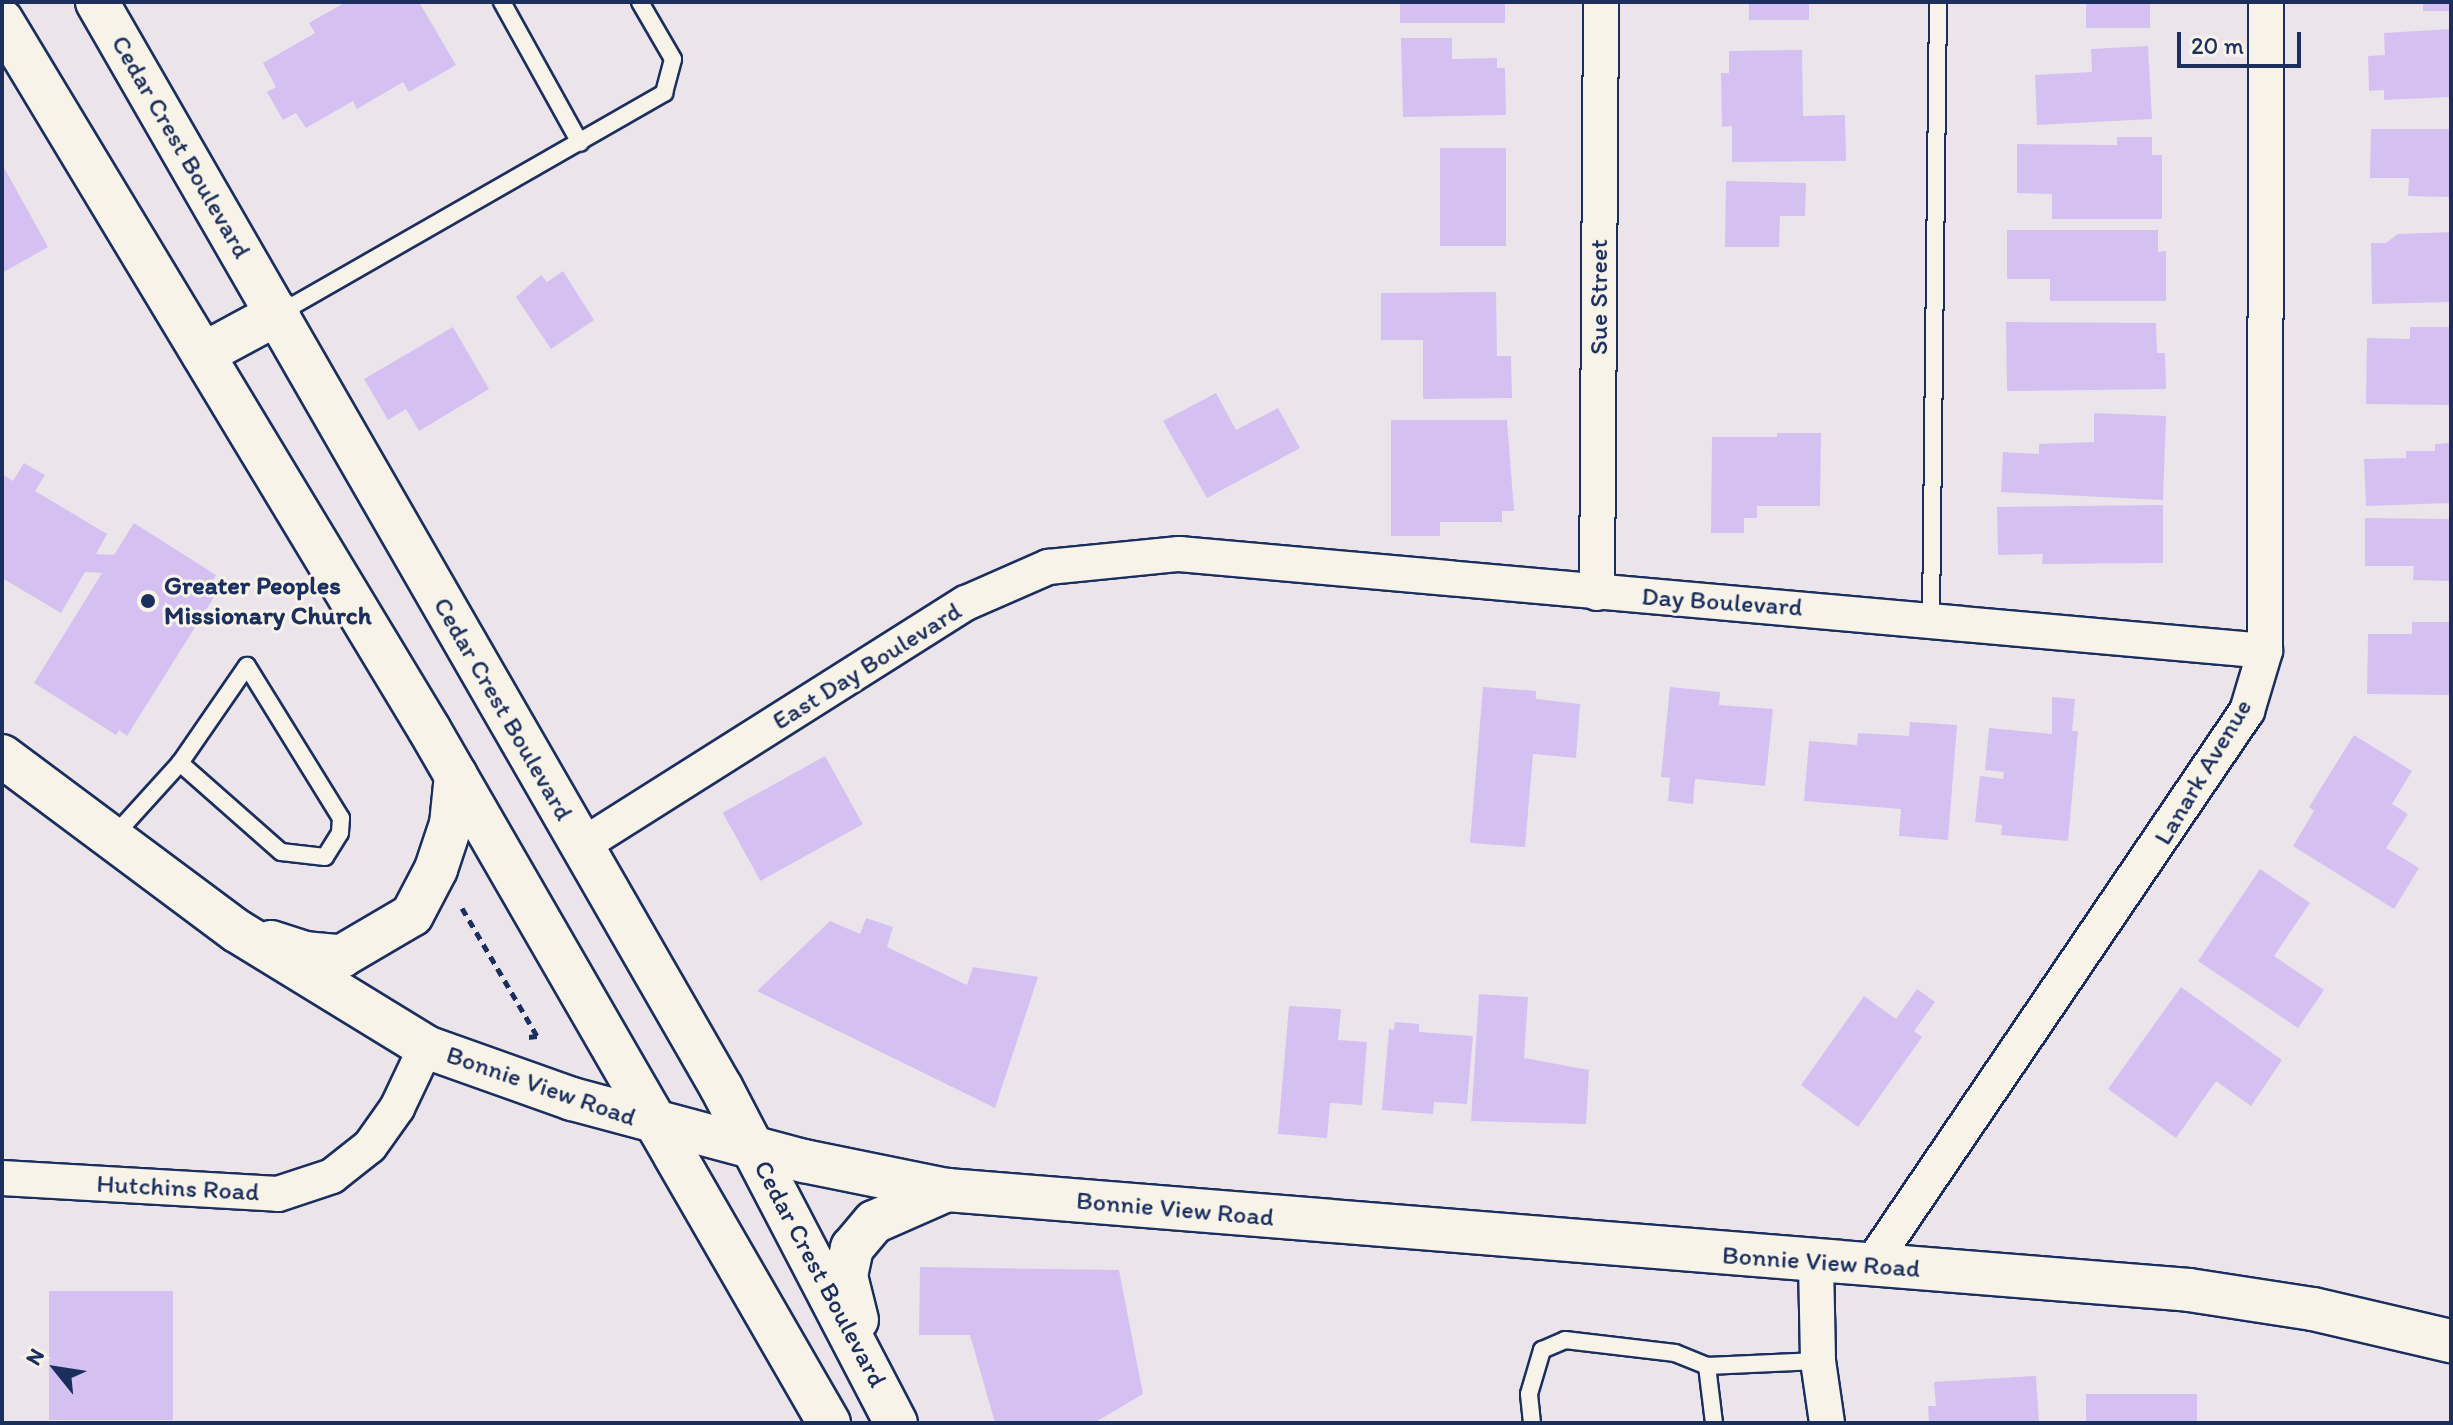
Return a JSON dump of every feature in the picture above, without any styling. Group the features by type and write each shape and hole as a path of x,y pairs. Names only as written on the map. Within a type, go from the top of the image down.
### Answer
{"street":[{"name":"Cedar Crest Boulevard","path":"97,2 279,313 751,1147 866,1360 896,1423"},
{"name":"Sue Street","path":"1597,593 1601,2"},
{"name":"Lanark Avenue","path":"1871,1265 2211,770 2247,711 2265,651 2266,2"},
{"path":"2,21 456,775 829,1423"},
{"path":"203,354 279,313"},
{"name":"Day Boulevard","path":"1179,554 2265,651"},
{"name":"East Day Boulevard","path":"581,846 966,603 1048,567 1179,554"},
{"name":"Bonnie View Road","path":"2,756 237,931 426,1047 656,1123 751,1147 947,1190 1816,1263 2189,1290 2313,1309 2451,1341"},
{"path":"237,931 304,953 342,956 412,915 436,869 451,824 456,775"},
{"name":"Hutchins Road","path":"2,1178 278,1194 332,1176 370,1146 397,1108 426,1047"},
{"path":"866,1360 846,1276 852,1248 874,1222 947,1190"},
{"path":"1816,1263 1818,1361 1827,1423"}],"lane":[{"path":"502,2 580,143"},
{"path":"279,313 664,93 673,59 640,2"},
{"path":"1931,619 1938,2"},
{"path":"113,837 180,763 247,666 341,818 340,833 325,857 281,852 180,763"},
{"path":"1532,1423 1529,1394 1542,1350 1565,1340 1675,1353 1707,1366 1818,1361"},
{"path":"1707,1366 1714,1423"}],"path":[{"path":"454,896 537,1036"}],"building":[{"path":"346,2 419,2 456,65 409,92 403,82 357,109 353,101 306,128 296,113 283,120 267,92 276,87 263,63 315,33 309,23"},
{"path":"1400,2 1505,2 1505,23 1400,23"},
{"path":"1749,2 1809,2 1809,20 1749,20"},
{"path":"2086,2 2150,2 2150,28 2086,28"},
{"path":"2423,2 2451,2 2451,11 2423,11"},
{"path":"2451,29 2451,97 2384,100 2384,90 2369,91 2368,56 2385,55 2384,33"},
{"path":"1401,38 1452,38 1452,59 1497,58 1497,68 1505,68 1506,115 1403,117"},
{"path":"2148,46 2152,119 2037,125 2035,75 2092,72 2091,49"},
{"path":"1802,50 1803,116 1845,115 1846,161 1732,162 1732,126 1722,127 1721,73 1729,73 1729,51"},
{"path":"2371,129 2451,129 2451,197 2408,196 2409,178 2370,178"},
{"path":"2117,137 2152,137 2152,155 2162,155 2162,219 2052,219 2052,194 2017,193 2017,144 2117,145"},
{"path":"1440,148 1506,148 1506,246 1440,246"},
{"path":"2,164 48,247 2,273"},
{"path":"1726,181 1806,183 1805,216 1780,216 1779,247 1725,247"},
{"path":"2007,230 2158,230 2158,252 2166,251 2166,301 2050,301 2050,279 2007,279"},
{"path":"2451,232 2451,302 2372,304 2371,243 2386,243 2398,234"},
{"path":"563,271 594,320 551,349 516,297 541,275 547,282"},
{"path":"1496,292 1497,356 1511,356 1512,398 1423,399 1423,340 1381,340 1381,293"},
{"path":"2006,322 2156,323 2157,353 2165,353 2166,389 2007,391"},
{"path":"453,327 489,389 419,431 406,409 388,420 364,379"},
{"path":"2410,327 2451,327 2451,405 2366,404 2367,338 2410,339"},
{"path":"1216,393 1236,430 1278,408 1300,448 1207,498 1163,421"},
{"path":"2094,413 2166,416 2163,500 2001,492 2003,452 2039,454 2039,444 2094,442"},
{"path":"1391,420 1507,420 1514,511 1502,511 1502,522 1440,522 1440,536 1391,536"},
{"path":"1777,433 1821,433 1820,506 1757,506 1757,518 1744,518 1744,533 1711,533 1712,437 1777,437"},
{"path":"2451,443 2451,503 2366,506 2364,459 2406,458 2406,451 2435,451 2435,444"},
{"name":"Greater Peoples Missionary Church","path":"24,463 45,475 35,491 107,534 96,554 114,555 134,523 216,575 211,584 219,589 127,736 119,730 116,735 34,683 102,573 85,572 61,613 2,578 2,474 13,481"},
{"path":"2163,505 2163,563 2042,564 2043,554 1998,555 1997,507"},
{"path":"2365,518 2451,519 2451,581 2413,580 2414,566 2365,566"},
{"path":"2412,622 2451,622 2451,695 2367,694 2368,634 2412,634"},
{"path":"1483,687 1536,691 1536,699 1580,704 1576,758 1533,754 1525,847 1470,843"},
{"path":"1670,687 1720,692 1719,705 1773,709 1765,786 1695,779 1693,804 1668,801 1670,778 1661,777"},
{"path":"2052,697 2075,699 2072,731 2078,731 2068,841 2001,835 2002,825 1975,822 1980,776 2003,779 2004,772 1985,770 1989,728 2052,734"},
{"path":"1910,722 1957,725 1948,840 1899,836 1901,809 1804,801 1809,741 1857,745 1858,733 1909,736"},
{"path":"2354,735 2412,771 2392,804 2408,814 2386,848 2419,868 2394,909 2293,846 2314,811 2309,807"},
{"path":"825,756 863,824 760,881 723,813"},
{"path":"2260,869 2310,903 2274,956 2324,990 2298,1028 2198,961"},
{"path":"866,918 893,927 887,947 967,985 973,967 1038,977 995,1108 757,991 830,921 860,934"},
{"path":"2181,987 2282,1060 2251,1106 2216,1081 2176,1138 2108,1089"},
{"path":"1917,989 1935,1002 1914,1031 1922,1037 1858,1127 1801,1085 1864,996 1896,1019"},
{"path":"1479,994 1528,997 1524,1058 1589,1070 1586,1124 1471,1121"},
{"path":"1289,1006 1341,1009 1338,1040 1367,1042 1362,1105 1330,1103 1327,1138 1278,1134"},
{"path":"1395,1022 1419,1024 1419,1032 1473,1036 1467,1104 1434,1102 1433,1114 1382,1110 1389,1029 1394,1030"},
{"path":"920,1267 1119,1270 1143,1394 1094,1423 995,1423 970,1335 919,1335"},
{"path":"49,1291 173,1291 173,1420 49,1420"},
{"path":"2036,1376 2039,1423 1929,1423 1928,1406 1936,1406 1934,1382"},
{"path":"2086,1394 2197,1394 2197,1423 2086,1423"}],"place":[{"name":"Greater Peoples Missionary Church","path":"148,601"}]}
